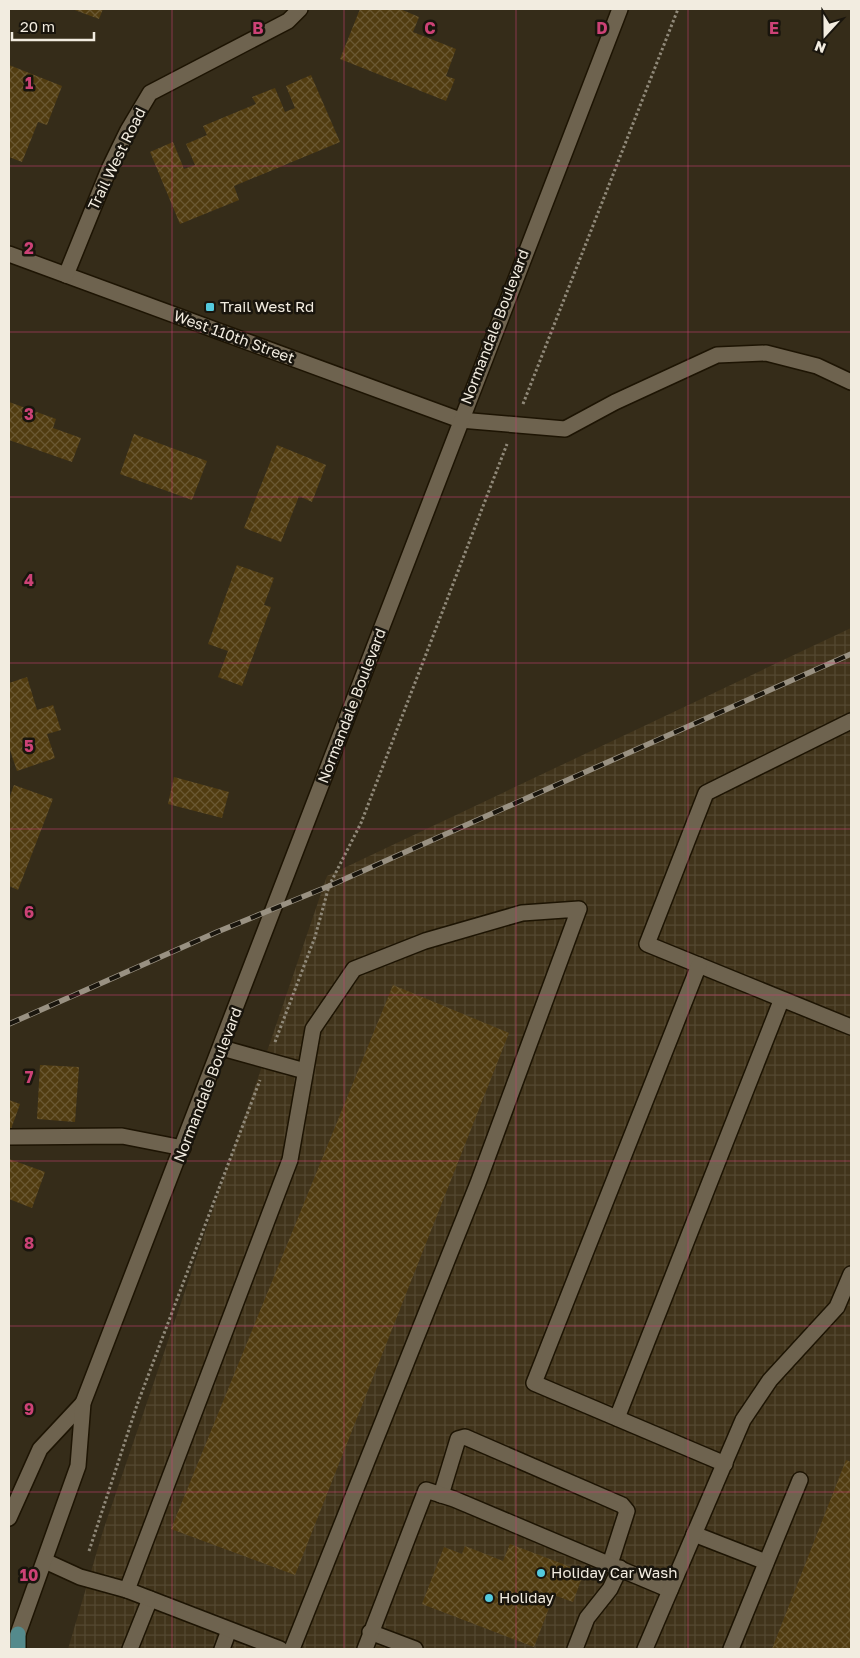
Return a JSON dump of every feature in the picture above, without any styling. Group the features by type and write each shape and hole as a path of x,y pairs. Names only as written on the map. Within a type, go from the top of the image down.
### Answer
{"main road":[{"path":"18,1634 18,1649"}],"street":[{"name":"Trail West Road","path":"66,275 109,169 128,130 150,93 280,25 300,9"},
{"name":"Normandale Boulevard","path":"12,1649 78,1466 83,1403 184,1148 460,420 620,9"},
{"name":"West 110th Street","path":"9,254 460,420 565,429 615,402 717,355 766,353 817,366 851,382"},
{"path":"851,721 706,792 647,944 782,1001 851,1027"},
{"path":"127,1590 290,1160 313,1029 354,969 425,941 522,913 579,909 478,1182 292,1649"},
{"path":"699,965 534,1383 725,1464"},
{"path":"617,1418 782,1001"},
{"path":"222,1048 305,1070"},
{"path":"9,1137 122,1136 184,1148"},
{"path":"645,1649 743,1420 770,1380 837,1306 851,1274"},
{"name":"Normandale Boulevard","path":"9,1518 40,1449 83,1403"},
{"path":"441,1494 458,1439 465,1437 622,1505 627,1511 610,1590 587,1618 575,1649"},
{"path":"731,1649 800,1480"},
{"path":"365,1649 426,1490 441,1494 670,1590"},
{"path":"694,1534 766,1562"},
{"path":"45,1561 80,1577 127,1590 280,1649"},
{"path":"130,1649 150,1599"},
{"path":"222,1649 229,1630"},
{"path":"370,1632 416,1649"}],"path":[{"path":"89,1551 137,1405 315,937 329,886 361,823 678,9"}],"shaded area":[{"path":"851,628 851,1649 68,1649 103,1531 327,876"}],"building":[{"path":"72,9 103,9 99,19"},
{"path":"360,9 400,9 419,17 413,32 456,49 446,76 455,79 446,101 340,59"},
{"path":"9,65 62,86 47,125 38,122 22,162 9,157"},
{"path":"311,75 340,142 234,186 239,200 180,224 150,152 173,142 184,169 195,165 186,144 207,135 203,126 256,104 252,97 275,88 285,112 295,108 286,86"},
{"path":"9,402 56,419 53,428 81,438 72,462 9,440"},
{"path":"134,434 207,461 192,500 120,474"},
{"path":"277,445 326,465 312,502 299,496 281,542 244,528"},
{"path":"237,565 274,578 264,605 271,607 242,686 218,677 228,651 208,644"},
{"path":"27,677 37,710 53,705 61,730 47,734 55,758 17,771 9,747 9,683"},
{"path":"174,777 229,792 222,818 168,804"},
{"path":"14,785 53,799 18,890 9,886 9,799"},
{"path":"393,985 509,1033 295,1575 171,1529"},
{"path":"40,1065 79,1067 75,1122 37,1119"},
{"path":"9,1100 20,1104 11,1129 9,1129"},
{"path":"9,1159 45,1172 32,1208 9,1199"},
{"path":"846,1460 851,1462 851,1649 772,1649"},
{"name":"Holiday","path":"510,1544 584,1572 573,1602 554,1595 534,1647 422,1604 444,1547 462,1554 465,1546 503,1561"}],"railway":[{"path":"9,1024 217,932 329,886 851,654"}],"place":[{"name":"Trail West Rd","path":"210,307"},
{"name":"Holiday Car Wash","path":"541,1573"},
{"name":"Holiday","path":"489,1598"}]}
